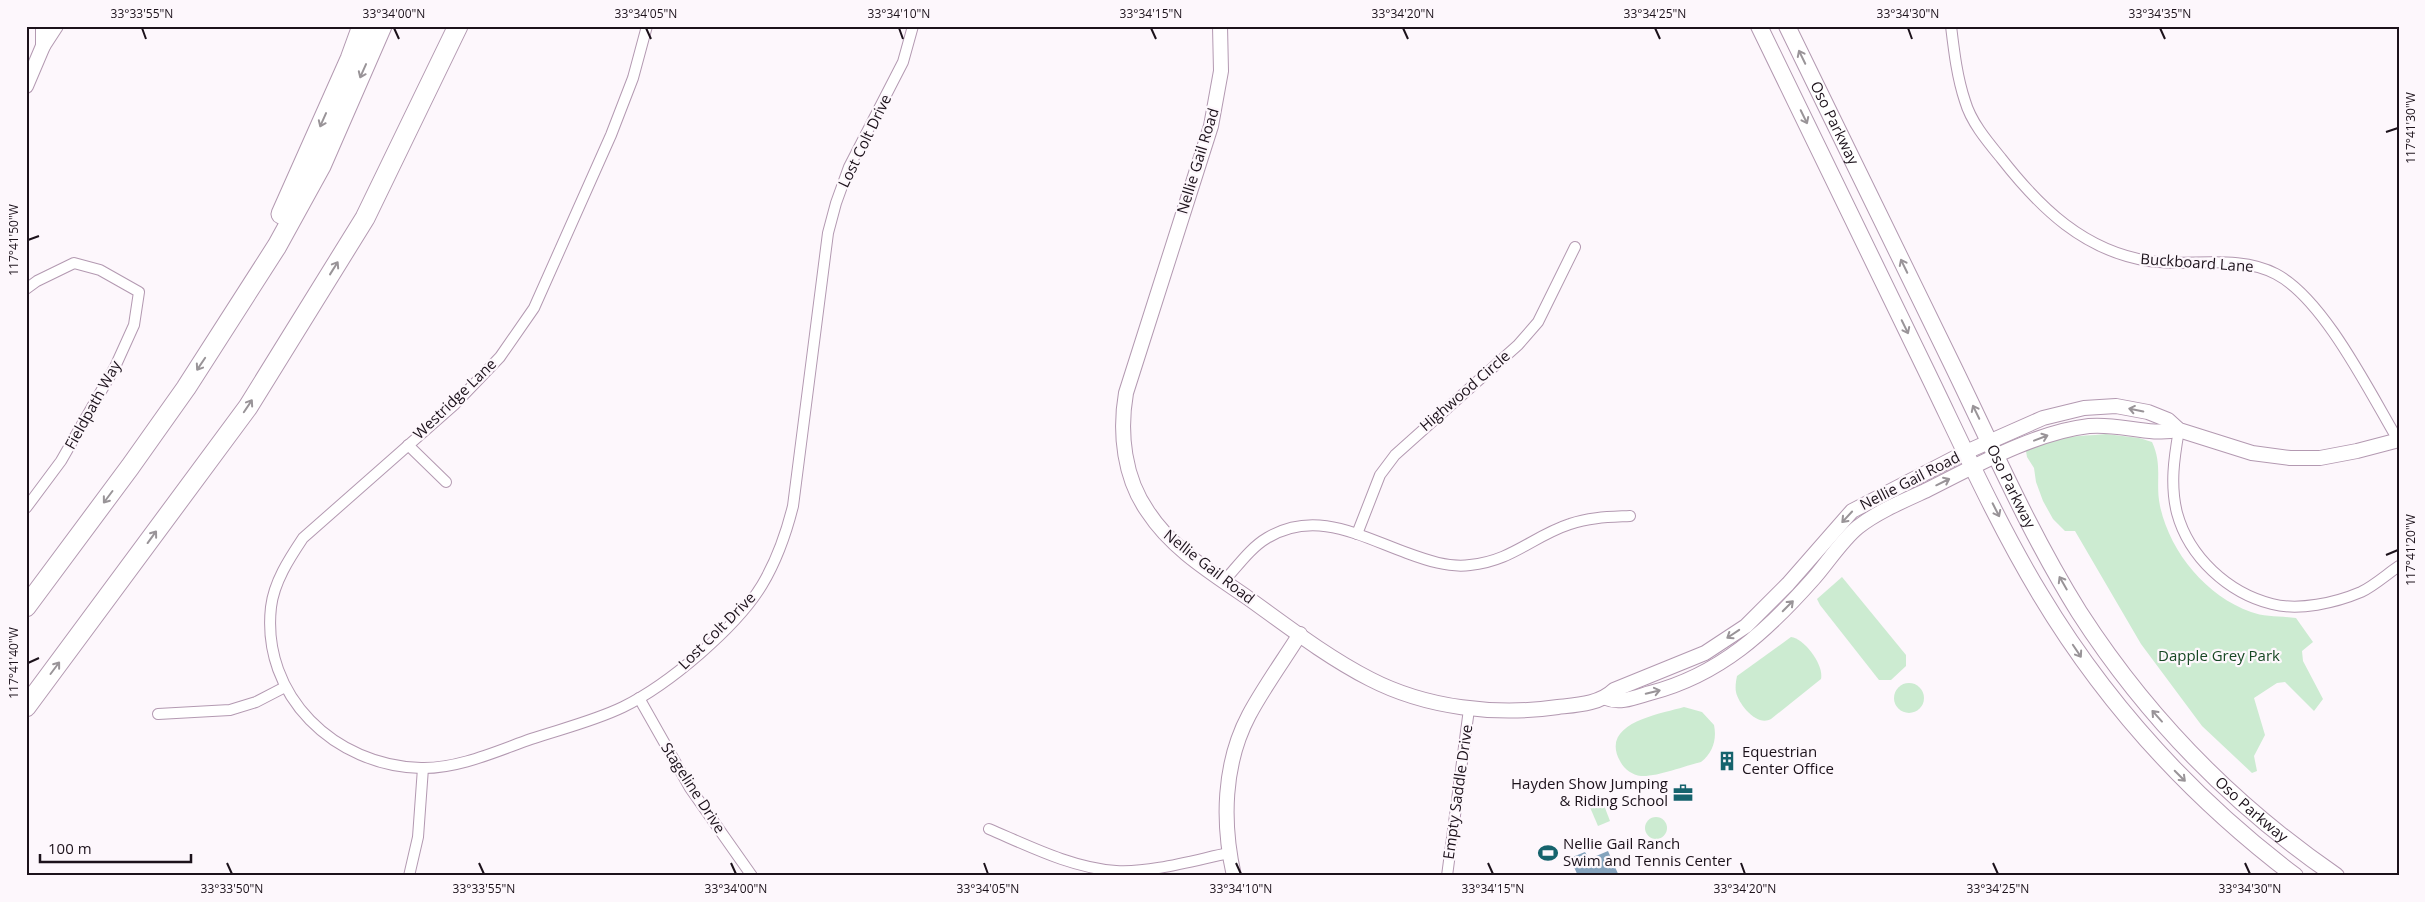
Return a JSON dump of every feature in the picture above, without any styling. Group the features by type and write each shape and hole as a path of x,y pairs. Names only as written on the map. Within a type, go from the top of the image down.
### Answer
{"highway":[{"path":"228,324 298,178 350,59 362,26"},
{"path":"26,607 130,467 228,324 277,246 321,166 382,26"},
{"path":"26,707 248,407 365,218 458,26"}],"main road":[{"name":"Oso Parkway","path":"1759,26 1970,460 2039,593 2087,665 2156,750 2212,808 2247,839 2295,876"},
{"name":"Oso Parkway","path":"1787,26 1996,456 2042,547 2078,610 2109,657 2141,698 2208,772 2249,809 2336,876"}],"street":[{"path":"43,26 43,46"},
{"path":"26,86 43,46 56,26"},
{"name":"Westridge Lane","path":"285,687 271,644 271,606 278,582 288,561 303,538 477,382 500,356 534,308 611,135 633,78 647,26"},
{"name":"Lost Colt Drive","path":"285,687 294,703 309,720 330,738 354,752 400,766 423,768 458,763 484,756 621,708 639,698 691,662 743,610 761,586 785,536 793,506 828,234 836,202 849,167 903,62 913,26"},
{"name":"Nellie Gail Road","path":"1220,26 1222,71 1212,118 1132,370 1123,412 1123,428 1130,476 1147,512 1175,544 1224,582 1371,680 1411,695 1469,709 1520,711 1577,704 1606,698 1615,702 1667,689 1712,669 1753,641 1794,601 1858,527 1970,460 1990,441 2043,418 2084,408 2116,406 2148,412 2168,420 2179,430 2252,453 2290,458 2320,458 2398,440"},
{"name":"Buckboard Lane","path":"1951,26 1965,101 1976,124 2021,184 2052,215 2090,242 2129,258 2152,261 2254,266 2276,274 2292,285 2313,305 2372,392 2398,440"},
{"name":"Highwood Circle","path":"1357,534 1380,475 1395,455 1525,337 1538,322 1575,247"},
{"name":"Fieldpath Way","path":"26,289 37,281 74,263 100,270 139,292 134,325 115,367 61,461 26,508"},
{"name":"Nellie Gail Road","path":"1970,460 1996,456 2064,429 2116,426 2161,433 2179,430"},
{"path":"2179,430 2174,457 2174,497 2186,536 2199,557 2214,573 2251,598 2288,606 2318,604 2362,591 2399,566"},
{"path":"408,444 446,482"},
{"path":"1224,582 1252,550 1267,538 1300,526 1321,524 1338,527 1419,558 1466,566 1487,563 1508,556 1571,523 1597,518 1630,516"},
{"path":"1234,876 1229,853 1226,801 1240,736 1262,692 1300,634"},
{"path":"158,714 230,710 256,702 285,687"},
{"name":"Stageline Drive","path":"639,698 690,788 752,876"},
{"name":"Empty Saddle Drive","path":"1447,876 1469,709"},
{"path":"409,876 418,837 423,768"},
{"path":"989,829 1057,857 1092,868 1117,871 1135,870 1229,853"}],"green space":[{"name":"Dapple Grey Park","path":"2106,434 2139,438 2152,442 2157,458 2159,498 2165,523 2181,556 2205,584 2235,605 2256,614 2296,618 2313,642 2302,651 2303,661 2323,699 2314,711 2285,682 2277,683 2254,698 2265,735 2254,756 2257,771 2252,773 2202,726 2141,644 2075,531 2065,531 2053,519 2043,501 2036,482 2034,468 2027,457 2026,451 2056,439"},
{"path":"1842,577 1906,655 1906,666 1891,680 1879,680 1817,599"},
{"path":"1791,637 1802,642 1817,660 1821,679 1771,719 1766,721 1760,720 1749,713 1741,703 1736,692 1737,676"},
{"path":"1909,683 1920,687 1924,698 1920,709 1909,713 1898,709 1894,698 1898,687"},
{"path":"1684,707 1702,712 1714,725 1715,735 1709,754 1701,762 1647,776 1631,773 1626,769 1620,761 1616,748 1618,738 1625,729 1635,722 1648,717"},
{"path":"1602,800 1610,821 1598,826 1589,805"},
{"path":"1652,817 1660,817 1667,824 1667,832 1660,839 1652,839 1645,832 1645,824"}],"water":[{"path":"1608,851 1619,876 1578,876 1570,858 1585,852 1589,859"}],"place":[{"name":"Equestrian Center Office","path":"1727,761"},
{"name":"Hayden Show Jumping & Riding School","path":"1683,793"},
{"name":"Nellie Gail Ranch Swim and Tennis Center","path":"1548,853"}]}
